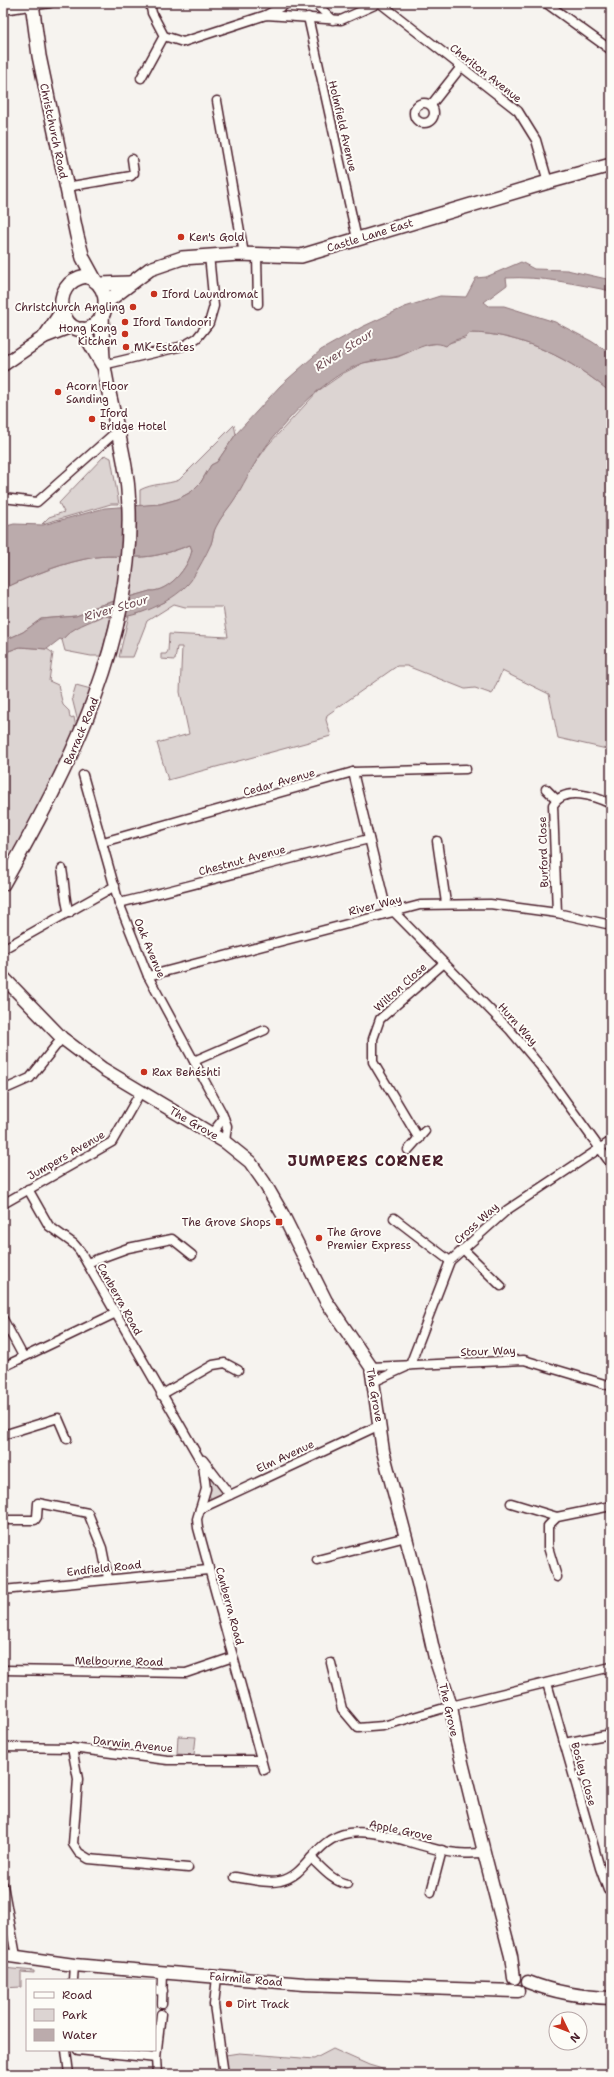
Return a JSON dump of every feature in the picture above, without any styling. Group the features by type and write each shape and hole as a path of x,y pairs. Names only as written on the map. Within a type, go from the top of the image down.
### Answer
{"main road":[{"name":"Christchurch Road","path":"32,4 39,56 66,187 83,258 97,282"},
{"name":"Castle Lane East","path":"104,309 129,283 150,269 182,258 209,255 301,256 548,182 611,165"},
{"path":"77,278 83,258"},
{"path":"103,365 76,328 67,322 62,301 66,288 70,282 77,278 86,276 97,282 129,283"},
{"path":"97,282 104,293 103,365 118,430"},
{"path":"76,328 98,322 104,309"},
{"name":"Barrack Road","path":"3,884 51,799 78,740 103,678 124,592 128,566 128,492 118,430"}],"street":[{"path":"3,10 32,4 50,3"},
{"path":"150,3 152,13 164,36 183,42 266,15 288,3"},
{"path":"315,3 333,20"},
{"path":"266,15 341,20 380,3"},
{"name":"Cheriton Avenue","path":"380,3 518,111 536,140 548,182"},
{"path":"546,3 611,50"},
{"name":"Holmfield Avenue","path":"308,17 357,239"},
{"path":"141,78 164,36"},
{"path":"432,105 461,67"},
{"path":"218,101 250,255 258,304"},
{"path":"66,187 131,176 134,172 132,159"},
{"path":"103,365 177,348 197,338 209,323 214,306 209,255"},
{"path":"44,337 63,309"},
{"path":"3,364 44,337 76,328"},
{"path":"3,498 37,502 59,485 118,430"},
{"name":"Cedar Avenue","path":"103,842 353,772 466,769"},
{"path":"353,772 390,912"},
{"name":"Oak Avenue","path":"83,775 119,903 148,976 224,1118 227,1126 225,1142"},
{"path":"546,789 557,800 565,796 582,794 611,804"},
{"name":"Burford Close","path":"557,800 553,805 557,913"},
{"name":"Chestnut Avenue","path":"119,903 216,880 309,853 370,838"},
{"path":"437,842 446,903"},
{"path":"62,869 66,887 64,897 69,913"},
{"path":"3,949 115,886"},
{"name":"River Way","path":"148,976 420,905 446,903 490,904 557,913 611,925"},
{"name":"Hurn Way","path":"390,912 444,963 510,1030 541,1068 611,1164"},
{"name":"Wilton Close","path":"419,1138 373,1062 373,1039 380,1019 444,963"},
{"name":"The Grove","path":"3,977 62,1038 103,1069 212,1133 247,1159 258,1171 283,1215 326,1301 371,1367 383,1451 435,1658 451,1706 457,1742 484,1852 511,1956 520,1983"},
{"path":"194,1061 265,1030"},
{"path":"3,1090 30,1078 62,1038"},
{"name":"Jumpers Avenue","path":"3,1204 112,1142 140,1092"},
{"path":"212,1133 224,1118"},
{"path":"408,1150 426,1131"},
{"name":"Cross Way","path":"410,1365 450,1261 507,1210 599,1147 611,1141"},
{"name":"Canberra Road","path":"28,1189 49,1226 74,1244 87,1263 114,1314 203,1465 206,1477 204,1498 197,1519 208,1570 264,1770"},
{"path":"394,1218 450,1261"},
{"path":"87,1263 128,1248 174,1236 192,1255"},
{"path":"463,1249 501,1286"},
{"path":"3,1367 23,1356 114,1314"},
{"path":"3,1319 23,1356"},
{"name":"Stour Way","path":"371,1367 524,1360 611,1386"},
{"path":"161,1395 213,1365 225,1363 238,1370"},
{"name":"Stour Way","path":"373,1382 410,1365"},
{"path":"3,1435 58,1418 67,1439"},
{"name":"Elm Avenue","path":"200,1509 380,1425"},
{"name":"Canberra Road","path":"195,1450 230,1495"},
{"path":"3,1520 35,1520 38,1517 38,1503 88,1513 102,1548 108,1578"},
{"path":"511,1503 557,1517 611,1506"},
{"path":"557,1517 548,1526 548,1547 557,1577"},
{"path":"317,1560 406,1538"},
{"name":"Endfield Road","path":"3,1590 108,1578 208,1570"},
{"name":"Melbourne Road","path":"3,1670 186,1673 233,1657"},
{"path":"331,1663 342,1709 358,1728 383,1726 451,1706 611,1667"},
{"name":"Bosley Close","path":"547,1683 600,1868 608,1890 611,1892"},
{"path":"564,1743 611,1734"},
{"name":"Darwin Avenue","path":"3,1747 72,1748 168,1760 261,1760"},
{"path":"72,1748 78,1779 73,1844 79,1853 89,1859 183,1865"},
{"name":"Apple Grove","path":"235,1877 279,1881 292,1875 330,1839 350,1833 370,1834 457,1853 484,1852"},
{"path":"431,1892 442,1850"},
{"path":"311,1858 332,1878 347,1884"},
{"path":"3,1885 15,1953 3,1949"},
{"name":"Fairmile Road","path":"3,1955 15,1953 74,1965 304,1984 490,1991 520,1983"},
{"path":"73,1979 74,1965"},
{"path":"162,2004 159,1991 163,1972"},
{"path":"217,1977 214,2005 224,2074"},
{"path":"520,1983 580,1997 611,1998"},
{"path":"157,2074 156,2058 161,2014"},
{"path":"66,2051 69,2074"},
{"path":"88,2051 156,2058"}],"green space":[{"path":"470,333 489,334 527,343 580,370 611,393 611,750 558,738 549,694 502,671 492,694 475,688 465,689 407,666 397,666 327,715 326,720 331,736 168,780 157,743 189,734 180,692 182,647 177,647 175,660 161,659 161,654 166,654 168,651 169,634 228,637 223,607 185,607 174,604 147,621 133,657 119,657 129,615 137,614 165,602 211,544 215,527 236,496 248,473 268,445 318,391 344,373 363,363 398,357 421,346 449,343 465,338"},
{"path":"234,425 236,434 217,462 211,465 201,482 191,492 178,499 160,504 140,506 140,490 150,486 179,480"},
{"path":"105,455 111,458 119,504 111,504 42,524 49,517 64,512 59,503"},
{"path":"190,545 192,550 187,564 171,583 164,587 94,607 76,616 41,619 23,632 3,641 3,589 49,570 84,559 108,556 155,556"},
{"path":"104,615 111,618 101,656 91,656 65,651 62,640 69,632 78,626"},
{"path":"20,647 47,649 53,653 49,681 58,685 63,705 69,711 70,718 74,717 78,740 3,884 3,653"},
{"path":"76,685 91,689 78,722 72,698"},
{"path":"210,1476 223,1493 211,1499 209,1495"},
{"path":"178,1736 196,1737 194,1755 177,1754"},
{"path":"3,1968 34,1971 34,1973 21,1972 21,1987 3,1988"},
{"path":"333,2049 369,2065 399,2074 219,2074 219,2056 239,2053 314,2059"}],"water":[{"name":"River Stour","path":"521,262 534,269 567,270 611,280 611,291 545,279 506,278 507,285 484,302 489,306 504,306 555,322 591,341 611,354 611,393 580,370 545,351 527,343 489,334 470,333 449,343 446,346 439,344 427,345 402,355 363,363 336,377 310,398 298,409 267,445 254,464 236,497 218,523 214,531 211,544 202,562 195,575 185,587 165,602 139,613 114,617 104,615 76,628 62,640 60,639 47,649 20,647 3,653 3,641 23,632 41,619 76,616 94,607 164,587 171,583 182,571 187,564 192,550 190,545 154,556 108,556 84,559 48,570 3,589 3,527 14,524 43,525 105,508 160,504 178,499 191,492 201,482 211,465 217,462 236,434 280,386 321,350 362,327 405,307 440,296 466,297 476,278 486,277"}],"place":[{"name":"Ken's Gold","path":"181,237"},
{"name":"Iford Laundromat","path":"154,294"},
{"name":"Christchurch Angling","path":"133,307"},
{"name":"Iford Tandoori","path":"125,322"},
{"name":"Hong Kong Kitchen","path":"125,334"},
{"name":"MK Estates","path":"126,347"},
{"name":"Acorn Floor Sanding","path":"58,392"},
{"name":"Iford Bridge Hotel","path":"92,419"},
{"name":"Rax Behéshti","path":"144,1072"},
{"name":"The Grove Shops","path":"279,1222"},
{"name":"The Grove Premier Express","path":"319,1238"},
{"name":"Dirt Track","path":"229,2004"}],"district":[{"name":"JUMPERS CORNER","path":"366,1161"}]}
